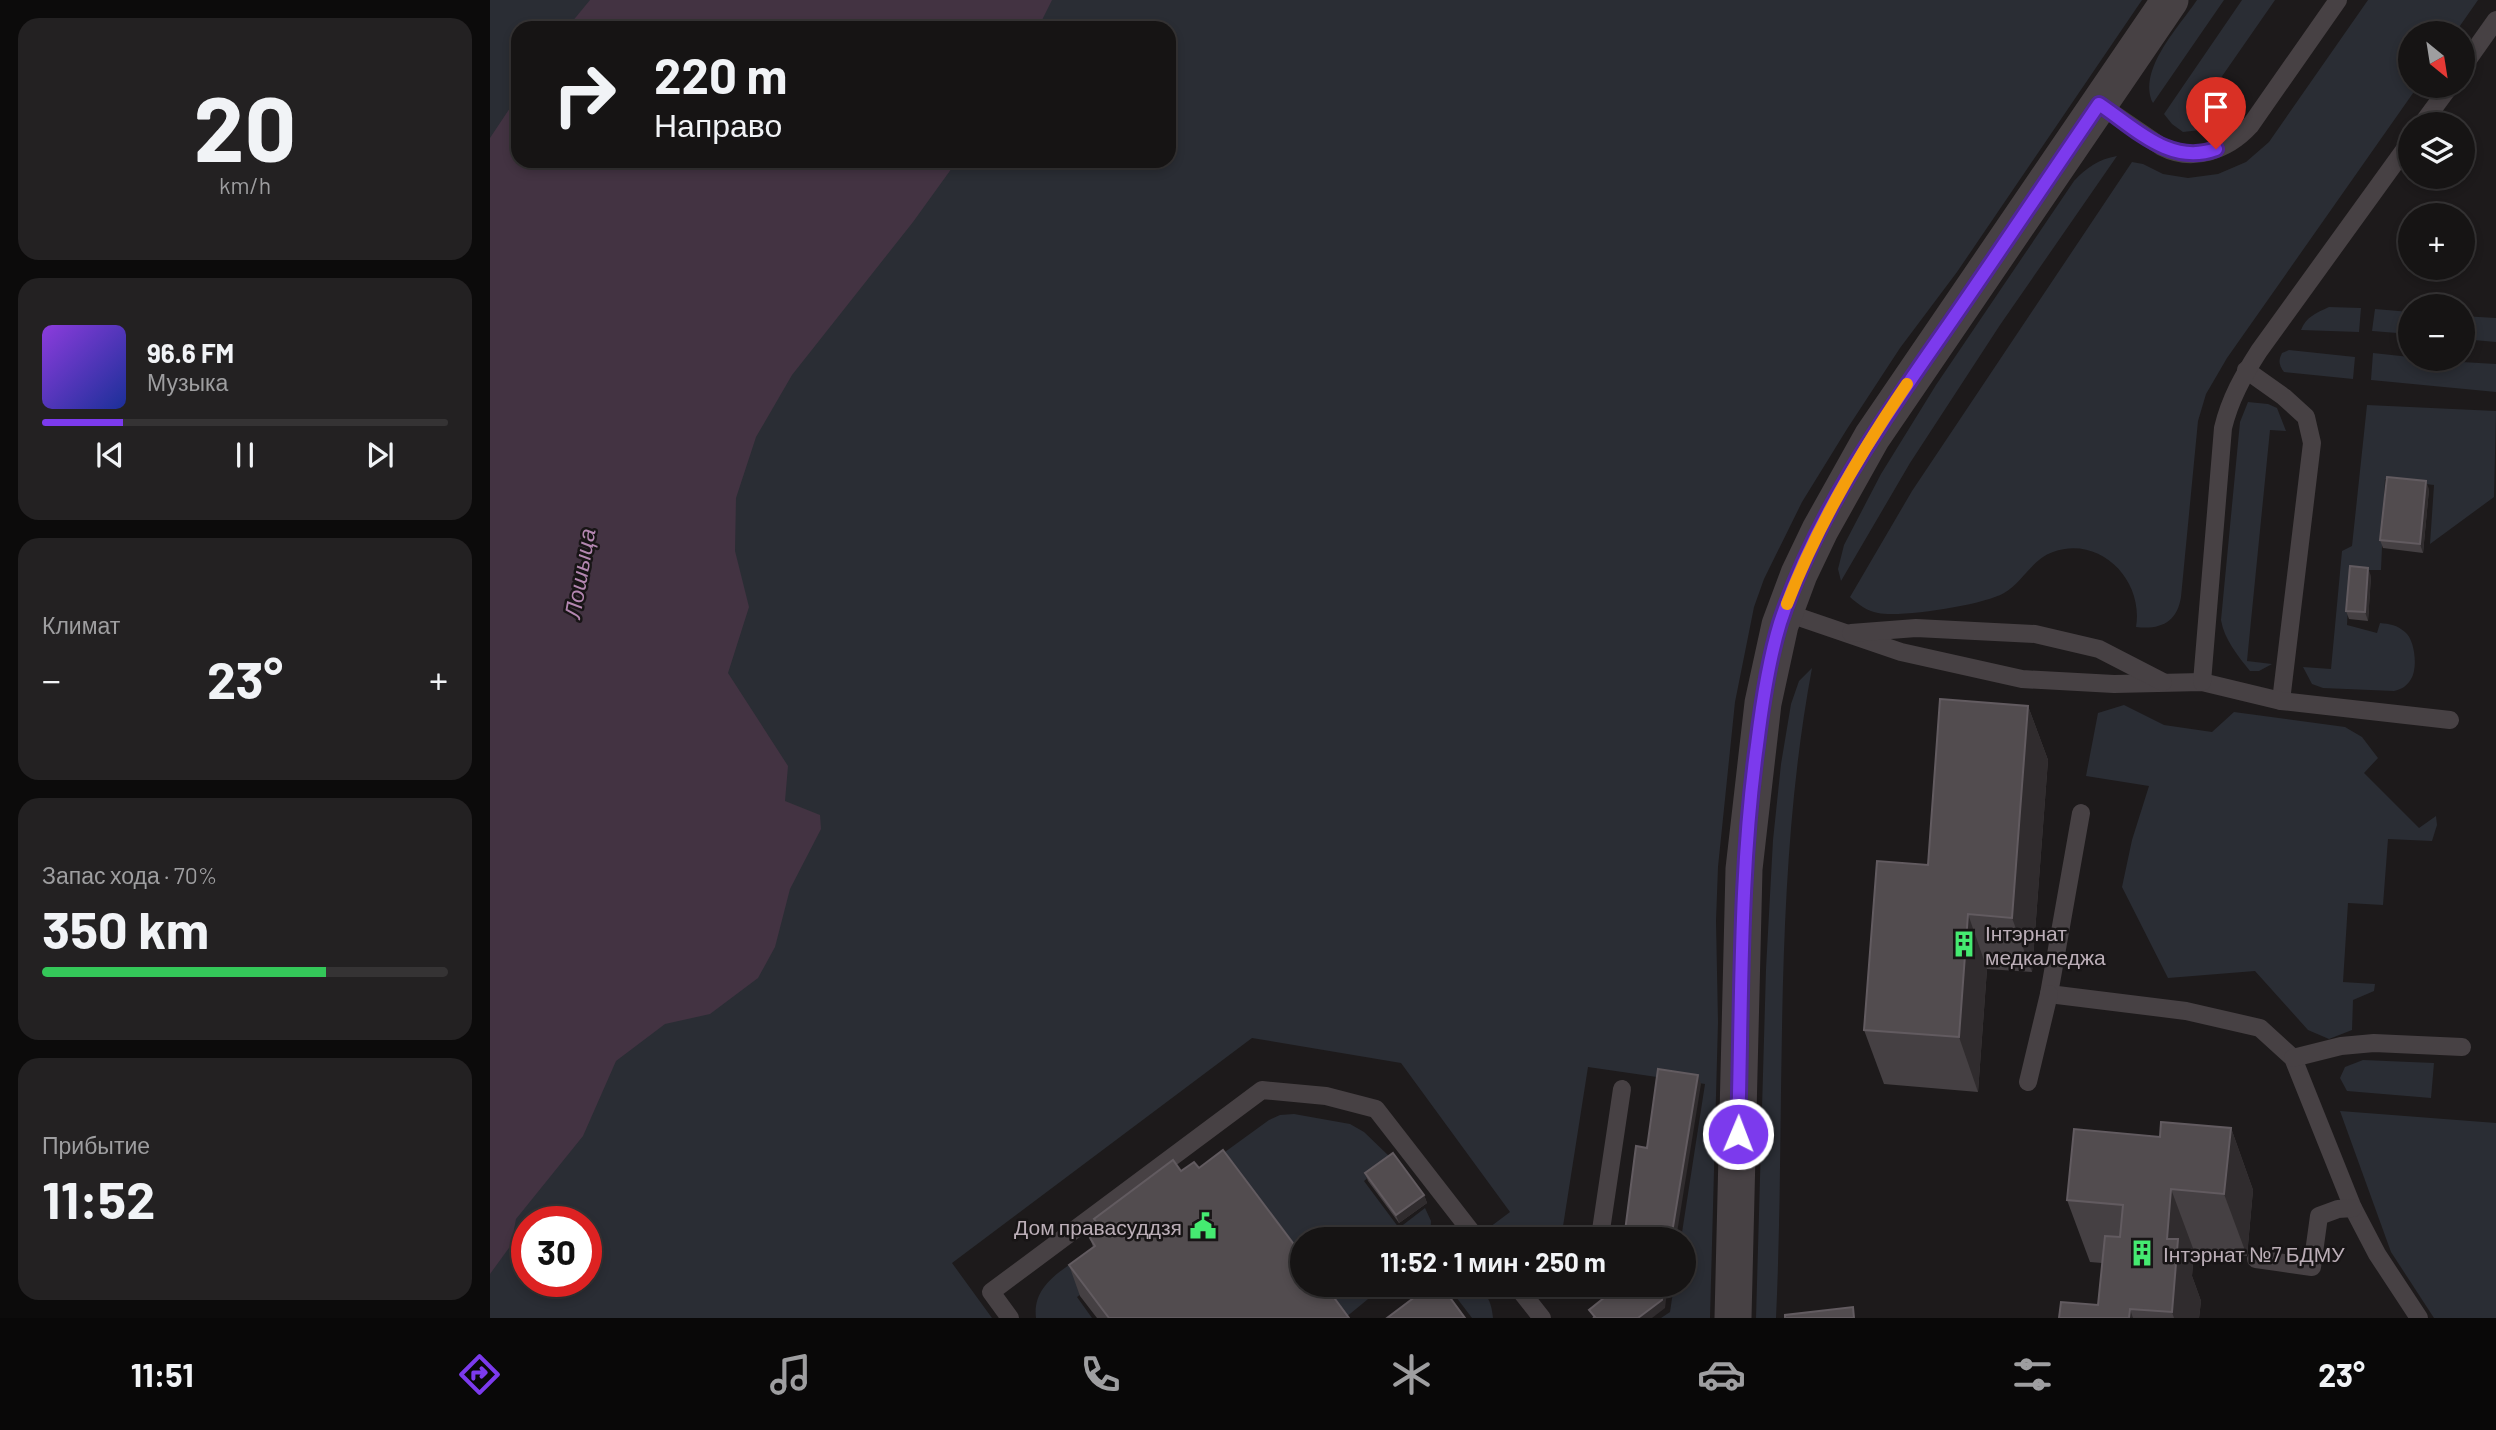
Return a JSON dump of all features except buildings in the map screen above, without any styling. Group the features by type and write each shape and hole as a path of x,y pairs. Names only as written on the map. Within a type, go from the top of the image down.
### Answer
{"street":[{"path":"1733,1318 1745,859 1763,703 1784,612 1807,555 1856,464 1894,402 2169,0"}],"lane":[{"path":"2099,104 2162,147 2174,152 2203,153 2224,146 2250,126 2338,0"},
{"path":"2475,50 2496,20"},
{"path":"2202,682 2223,428 2234,395 2246,370 2398,159"},
{"path":"2246,370 2306,416 2312,443 2281,701"},
{"path":"1784,612 1901,652 2022,679 2114,684 2202,682 2281,701 2450,720"},
{"path":"1844,634 1916,628 2035,634 2099,649 2165,683"},
{"path":"2028,1082 2049,994 2081,813"},
{"path":"2049,994 2186,1011 2260,1028 2293,1058 2353,1208 2377,1254 2418,1318"},
{"path":"2293,1058 2341,1046 2374,1043 2462,1047"},
{"path":"1601,1227 1622,1088"},
{"path":"1010,1318 991,1292 1262,1090 1326,1096 1376,1109 1464,1227"},
{"path":"2256,1259 2312,1267 2319,1216 2338,1209 2353,1208"},
{"path":"1528,1297 1536,1316"}],"shaded area":[{"path":"490,0 2142,0 1957,272 1900,348 1847,429 1802,502 1764,579 1754,607 1735,702 1718,867 1718,1022 1710,1318 1661,1318 1670,1312 1672,1297 1696,1297 1696,1227 1683,1227 1705,1084 1588,1067 1563,1227 1490,1227 1510,1212 1401,1063 1252,1038 952,1263 992,1318 490,1318"},
{"path":"2197,0 2224,0 2153,103 2150,90 2155,63"},
{"path":"2242,0 2275,0 2209,95 2228,109 2230,118 2209,129 2183,132 2164,114"},
{"path":"2368,0 2478,0 2463,21 2398,21 2398,98 2410,98 2227,358 2206,394 2198,421 2181,597 2172,618 2153,627 2136,627 2137,610 2126,578 2102,556 2087,550 2070,548 2046,555 2004,593 1979,602 1922,612 1889,614 1870,611 1853,600 1850,597 1912,491 2132,162 2143,164 2163,174 2188,178 2218,174 2246,162 2269,142"},
{"path":"2117,156 2000,325 1910,463 1841,581 1838,569 1844,545 1881,474 1936,385 2074,181 2093,165"},
{"path":"2329,307 2361,308 2359,332 2301,330 2316,313"},
{"path":"2375,309 2398,311 2398,333 2372,331"},
{"path":"2475,317 2496,318 2496,342 2475,340"},
{"path":"2289,350 2355,357 2353,379 2284,372 2280,358 2282,353"},
{"path":"2373,353 2398,356 2398,371 2475,371 2475,363 2496,364 2496,392 2371,380"},
{"path":"2248,402 2277,408 2286,431 2270,430 2247,661 2272,664 2259,671 2250,671 2241,659 2228,641 2221,620 2240,422"},
{"path":"2367,405 2496,411 2494,497 2430,544 2434,485 2385,479 2381,570 2350,570 2347,625 2377,633 2380,623 2390,624 2405,632 2411,641 2415,661 2413,674 2406,685 2394,691 2323,688 2312,684 2303,667 2331,669 2342,551 2352,546"},
{"path":"1812,668 1799,749 1786,911 1776,1318 1756,1318 1766,969 1773,840 1791,704 1799,681"},
{"path":"2124,705 2164,725 2212,732 2234,712 2345,727 2362,737 2378,758 2364,773 2419,828 2436,816 2437,825 2432,841 2388,839 2383,905 2348,903 2343,982 2375,984 2374,991 2353,1000 2352,1030 2329,1039 2308,1030 2255,971 2168,978 2122,887 2132,840 2149,786 2086,776 2098,713"},
{"path":"2363,1060 2434,1063 2431,1098 2347,1091 2340,1078 2345,1067"},
{"path":"2340,1111 2496,1123 2496,1318 2434,1318 2391,1252"},
{"path":"1294,1114 1350,1124 1364,1132 1390,1157 1364,1181 1398,1227 1290,1227 1290,1252 1196,1173 1269,1120 1280,1115"},
{"path":"1425,1208 1431,1227 1400,1227"},
{"path":"1084,1254 1102,1278 1077,1297 1092,1318 1036,1318 1039,1296 1050,1280"},
{"path":"1328,1297 1370,1297 1345,1318"},
{"path":"1456,1297 1487,1297 1493,1318 1472,1318"}],"water":[{"path":"590,0 1052,0 1042,21 573,21"},
{"name":"Лошыца","path":"511,106 511,168 952,168 913,222 792,375 756,437 736,498 735,551 749,607 728,673 788,766 785,801 820,815 821,829 790,889 775,947 758,978 710,1014 665,1024 616,1061 583,1136 526,1206 511,1206 511,1245 490,1274 490,138"}],"slow traffic":[{"path":"1787,604 1807,555 1840,492 1907,384"}],"place":[{"name":"Інтэрнат медкаледжа","path":"1964,944"},
{"name":"Дом правасуддзя","path":"1203,1226"},
{"name":"Інтэрнат №7 БДМУ","path":"2142,1253"}],"route":[{"path":"1738,1134 1743,897 1754,763 1776,638 1807,555 1856,464 1894,402 2099,104 2171,151 2190,154 2216,149"}]}
